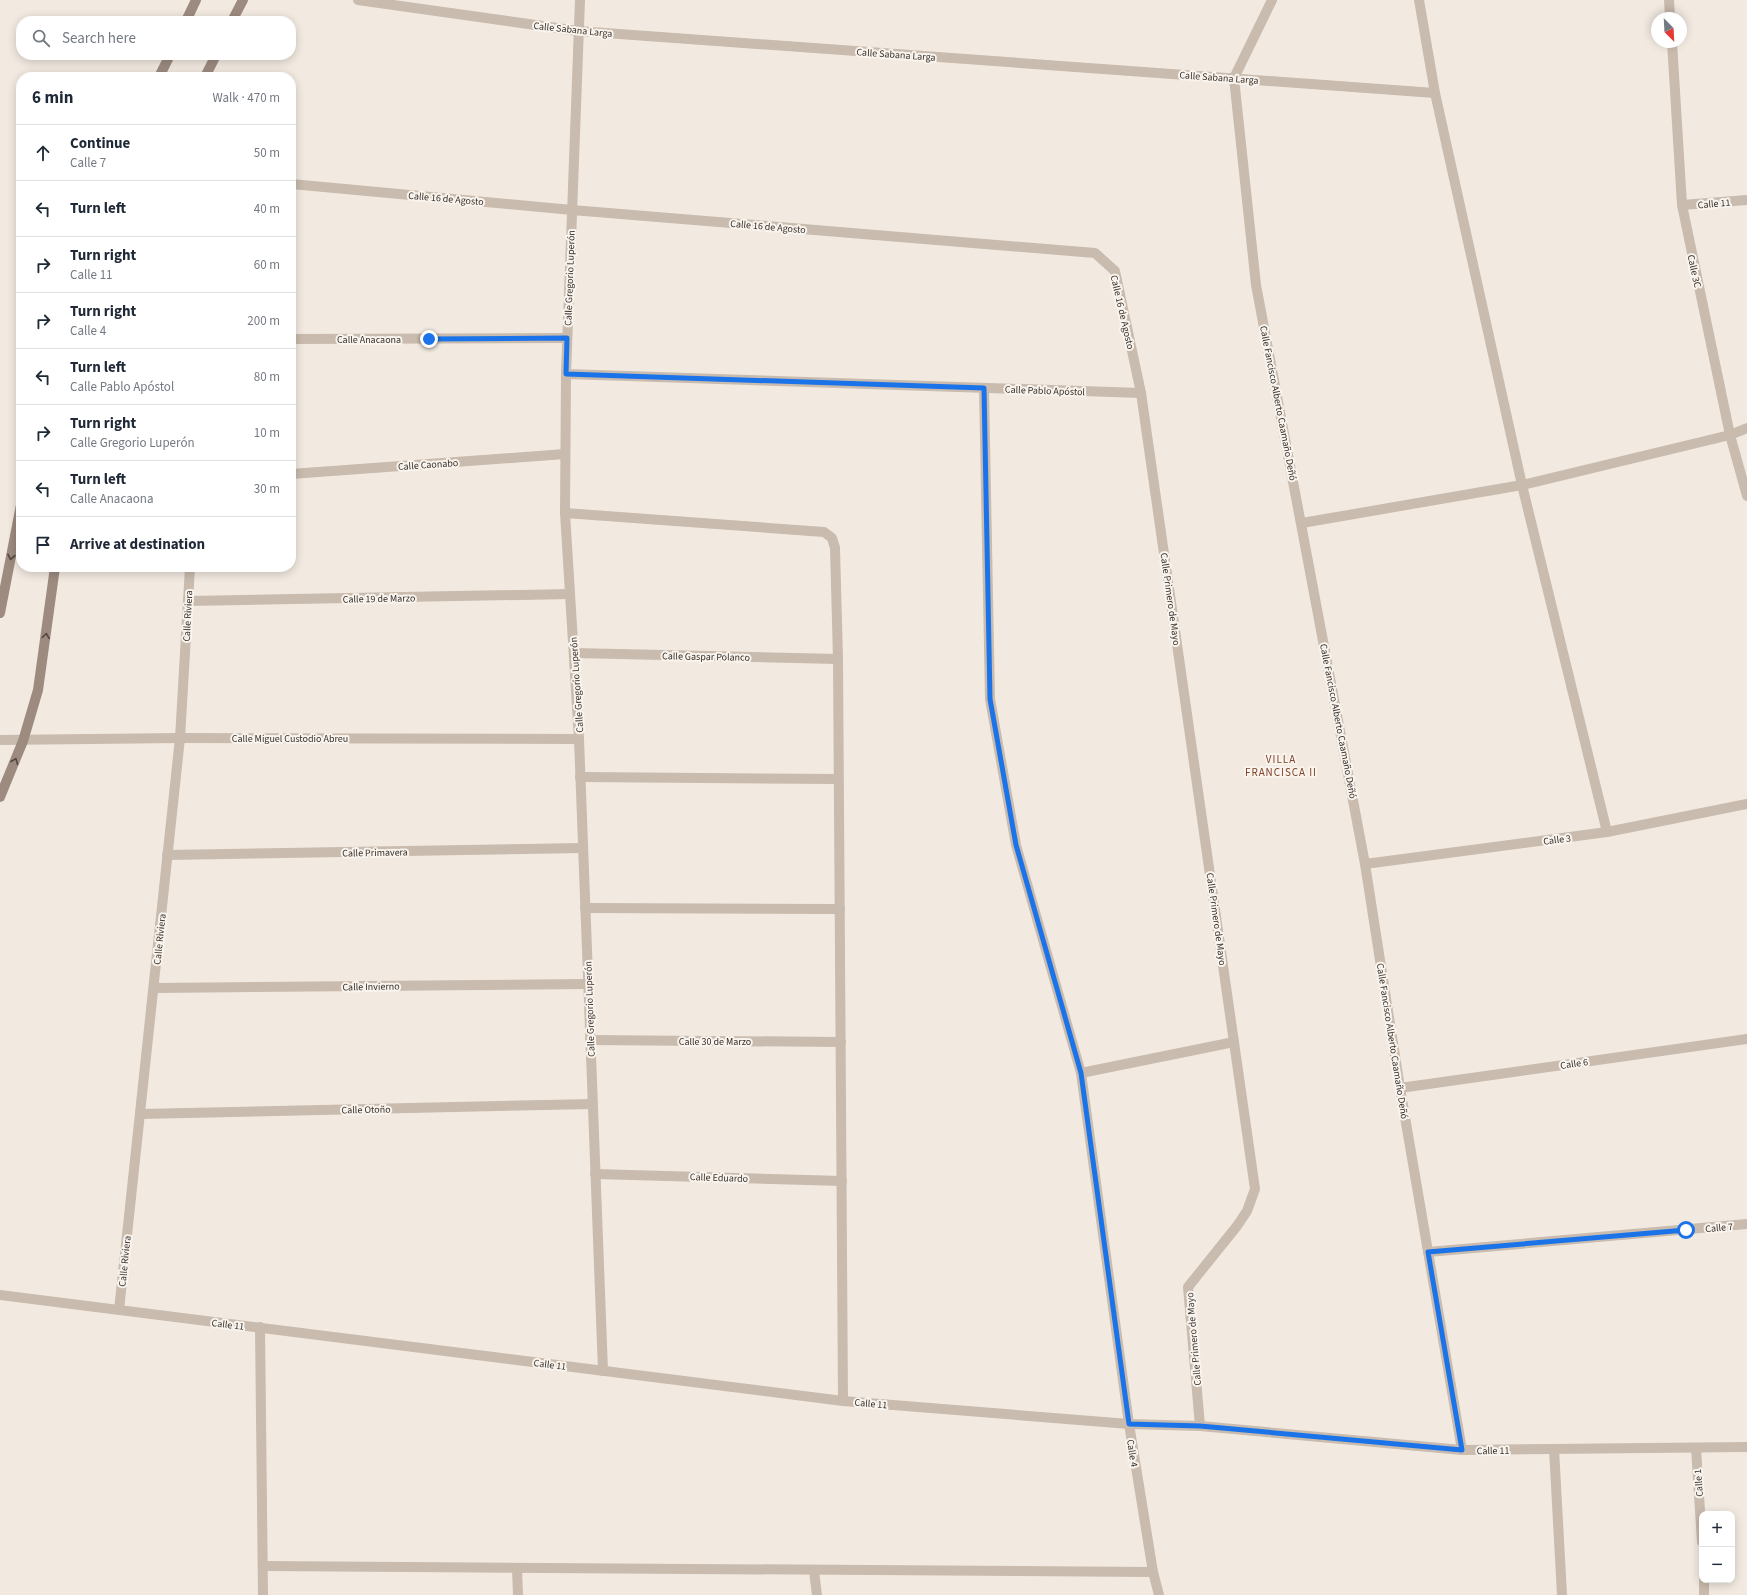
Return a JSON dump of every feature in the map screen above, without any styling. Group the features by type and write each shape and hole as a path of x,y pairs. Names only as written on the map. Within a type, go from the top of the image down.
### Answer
{"main road":[{"path":"188,16 196,0"},
{"path":"235,16 243,0"},
{"path":"162,72 168,60"},
{"path":"208,72 214,60"},
{"path":"0,613 16,531"},
{"path":"0,797 23,741 38,690 54,572"}],"street":[{"name":"Calle Sabana Larga","path":"358,0 578,31 1435,93"},
{"name":"Calle Gregorio Luperón","path":"580,0 567,338 565,513 579,739 602,1371"},
{"path":"1234,78 1272,0"},
{"path":"1420,0 1435,93 1522,485 1607,832"},
{"path":"1669,0 1670,12"},
{"name":"Calle 3C","path":"1672,48 1682,205 1730,435 1747,496"},
{"name":"Calle Fancisco Alberto Caamaño Deñó","path":"1234,78 1256,285 1365,864 1400,1088 1462,1450"},
{"name":"Calle 16 de Agosto","path":"296,184 572,210 1095,254 1115,272 1141,393"},
{"name":"Calle 11","path":"1682,205 1747,200"},
{"name":"Calle Anacaona","path":"296,340 567,338"},
{"name":"Calle Pablo Apóstol","path":"566,374 1141,393"},
{"name":"Calle 4","path":"984,388 990,699 1016,845 1081,1073 1129,1424 1153,1572 1159,1595"},
{"name":"Calle Primero de Mayo","path":"1141,393 1255,1189 1247,1211 1237,1226 1188,1287 1200,1426"},
{"path":"1302,523 1522,485 1730,435 1747,428"},
{"name":"Calle Caonabo","path":"296,474 565,454"},
{"path":"565,513 824,532 832,538 835,548 838,659 843,1401"},
{"name":"Calle Riviera","path":"119,1310 180,738 190,572"},
{"name":"Calle 19 de Marzo","path":"188,601 570,594"},
{"name":"Calle Gaspar Polanco","path":"574,653 838,659"},
{"name":"Calle Miguel Custodio Abreu","path":"0,740 23,741 180,738 579,739"},
{"path":"580,777 838,779"},
{"name":"Calle 3","path":"1365,864 1607,832 1747,804"},
{"name":"Calle Primavera","path":"167,855 583,848"},
{"path":"585,908 840,909"},
{"name":"Calle Invierno","path":"154,988 588,984"},
{"name":"Calle 6","path":"1400,1088 1747,1039"},
{"name":"Calle 30 de Marzo","path":"590,1040 841,1042"},
{"path":"1081,1073 1234,1042"},
{"name":"Calle Otoño","path":"140,1114 592,1104"},
{"name":"Calle Eduardo","path":"595,1174 842,1181"},
{"name":"Calle 7","path":"1428,1252 1747,1224"},
{"name":"Calle 11","path":"0,1295 843,1401 1129,1424 1200,1426 1462,1450 1747,1448"},
{"path":"260,1327 263,1595"},
{"name":"Calle 1","path":"1696,1448 1700,1511"},
{"path":"1554,1449 1562,1595"},
{"path":"263,1566 517,1569 1153,1572"},
{"path":"517,1569 518,1595"},
{"path":"814,1571 817,1595"},
{"path":"1704,1583 1704,1595"}],"district":[{"name":"VILLA FRANCISCA II","path":"1281,765"}],"route":[{"path":"429,339 567,338 566,374 984,388 990,699 1016,845 1081,1073 1129,1424 1200,1426 1462,1450 1428,1252 1686,1230"}]}
